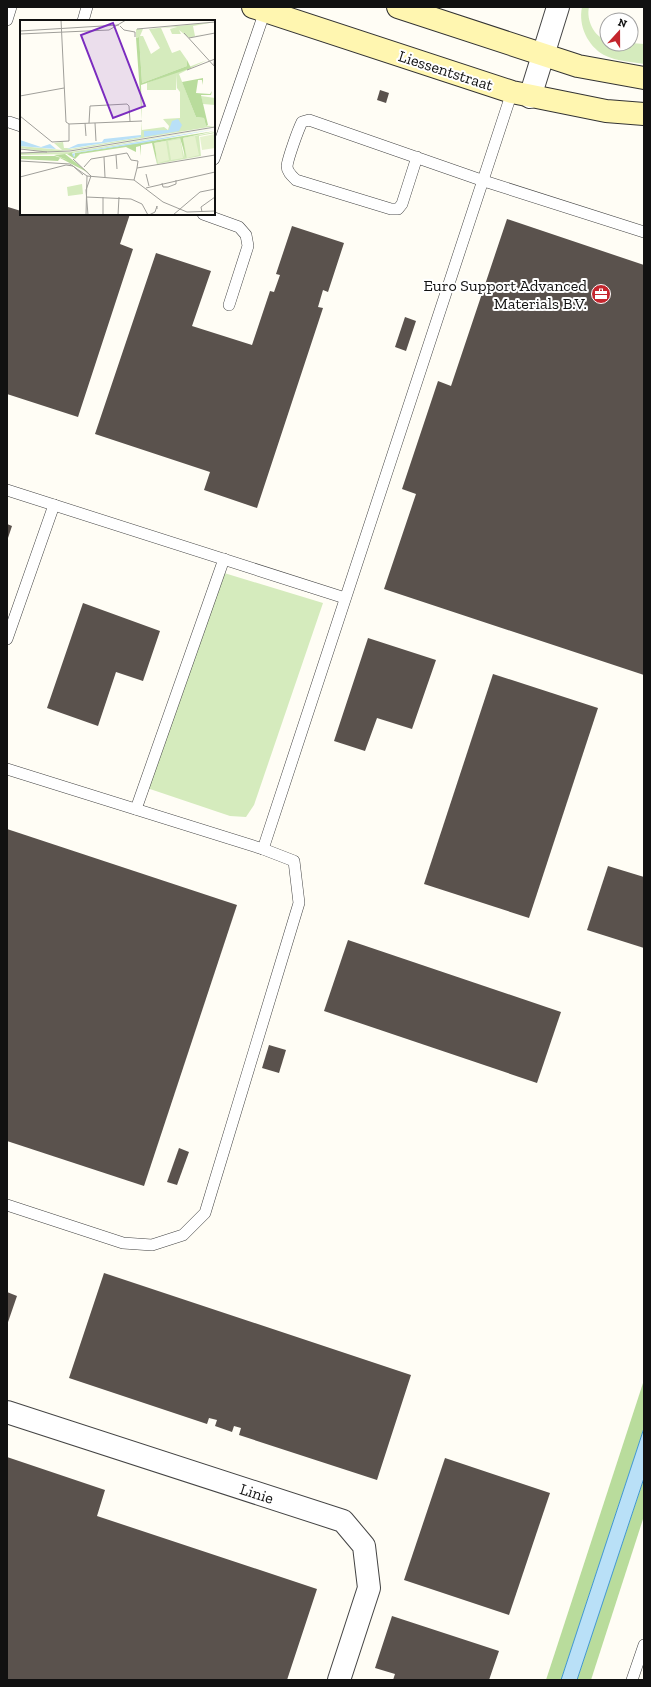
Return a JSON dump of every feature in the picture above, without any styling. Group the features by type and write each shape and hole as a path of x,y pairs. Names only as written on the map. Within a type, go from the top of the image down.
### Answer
{"street":[{"path":"398,7 578,66 644,78"},
{"path":"521,94 542,55 558,7"},
{"name":"Liessentstraat","path":"261,8 521,94 606,111 644,114"},
{"name":"Linie","path":"7,1412 343,1521 364,1546 369,1588 339,1680"}],"lane":[{"path":"7,20 11,7"},
{"path":"82,20 87,7"},
{"path":"215,156 261,8"},
{"path":"263,849 484,181 521,94"},
{"path":"417,157 402,204 398,208 391,209 296,180 289,174 287,166 302,122 309,120 417,157 484,181 644,232"},
{"path":"8,122 20,126"},
{"path":"206,215 239,227 246,235 248,246 229,305"},
{"path":"7,490 346,598"},
{"path":"7,639 54,505"},
{"path":"136,810 224,560"},
{"path":"7,768 263,849 294,861 299,903 205,1213 183,1235 152,1245 122,1243 7,1205"},
{"path":"632,1680 644,1645"}],"green space":[{"path":"582,7 589,7 588,12 590,22 595,32 599,36 599,52 589,41 586,35 583,28 581,14"},
{"path":"639,44 644,44 644,64 613,59 600,52 639,52"},
{"path":"221,572 323,603 254,805 246,817 230,816 147,788"},
{"path":"644,1380 644,1428 561,1680 546,1680"},
{"path":"644,1478 644,1516 591,1680 577,1680"}],"water":[{"path":"644,1428 644,1478 577,1680 561,1680"}],"building":[{"path":"380,90 389,93 386,103 377,100"},
{"path":"8,207 20,211 20,215 35,216 130,215 120,244 133,249 78,417 7,394"},
{"path":"507,219 644,265 644,675 384,589 416,494 402,489 438,381 451,386"},
{"path":"292,226 344,243 328,292 323,290 318,307 323,308 257,508 204,490 210,472 95,434 156,253 211,271 192,326 252,345 270,291 274,292 280,275 276,274"},
{"path":"405,317 416,321 406,351 395,347"},
{"path":"7,524 12,526 7,541"},
{"path":"83,603 160,631 143,681 116,672 98,726 47,708"},
{"path":"368,638 436,660 412,729 377,718 365,751 334,741"},
{"path":"493,674 598,708 529,918 424,884"},
{"path":"7,829 237,905 144,1186 7,1141"},
{"path":"608,866 644,877 644,948 587,930"},
{"path":"348,940 561,1012 537,1083 324,1011"},
{"path":"269,1045 286,1050 279,1073 262,1068"},
{"path":"179,1148 189,1152 177,1185 167,1182"},
{"path":"104,1273 411,1375 377,1480 239,1435 241,1428 234,1426 232,1432 215,1426 217,1420 209,1418 207,1424 69,1378"},
{"path":"7,1292 17,1296 7,1325"},
{"path":"7,1457 105,1490 97,1516 317,1589 287,1680 7,1680"},
{"path":"445,1458 550,1493 509,1615 404,1580"},
{"path":"392,1616 499,1651 489,1680 393,1680 395,1674 375,1668"}],"place":[{"name":"Euro Support Advanced Materials B.V.","path":"601,294"}]}
